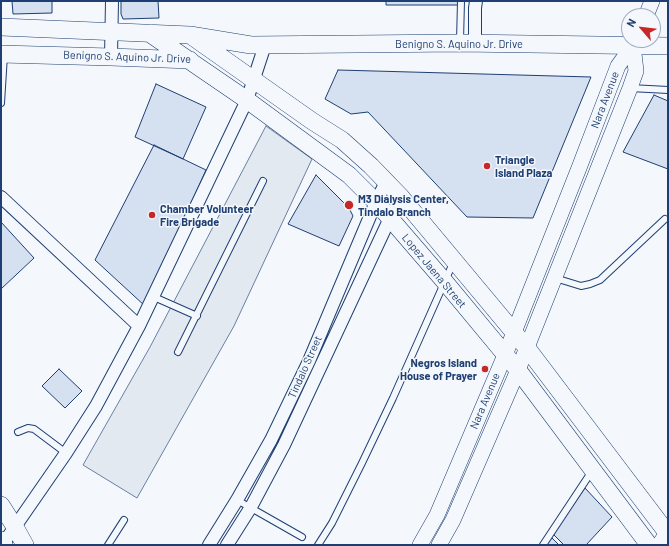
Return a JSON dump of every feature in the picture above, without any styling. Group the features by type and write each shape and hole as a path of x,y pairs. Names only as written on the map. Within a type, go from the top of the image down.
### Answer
{"main road":[{"name":"Benigno S. Aquino Jr. Drive","path":"1,27 190,35 258,45 621,43"},
{"name":"Lopez Jaena Street","path":"149,33 247,100 300,139 349,176 376,202 518,370 649,545"},
{"name":"Lopez Jaena Street","path":"190,35 312,121 342,140 371,166 401,197 527,348 665,537"},
{"name":"Benigno S. Aquino Jr. Drive","path":"3,54 189,60 222,58 258,45"},
{"path":"300,139 312,121"},
{"path":"1,505 25,545"}],"street":[{"path":"111,57 112,1"},
{"path":"467,43 476,1"},
{"path":"3,543 66,453 96,406 139,326 247,100 254,80 258,45"},
{"name":"Nara Avenue","path":"420,545 436,515 505,355 618,66 631,48"},
{"name":"Nara Avenue","path":"439,545 452,520 518,370 596,175 636,71 634,48"},
{"path":"579,168 596,175"},
{"name":"Tindalo Street","path":"209,545 237,500 271,440 309,361 376,202 386,182"},
{"path":"1,197 139,326"},
{"name":"Tindalo Street","path":"227,545 284,445 401,197"},
{"path":"561,214 578,220"},
{"path":"309,361 320,366"},
{"path":"271,440 284,445"},
{"path":"436,515 452,520"}],"lane":[{"path":"461,1 467,43"},
{"path":"1,103 3,54"},
{"path":"630,88 668,90"},
{"path":"178,352 263,181"},
{"path":"555,278 581,286 600,280 665,219"},
{"path":"318,545 332,523 362,463 393,398 454,260"},
{"path":"154,296 197,316"},
{"path":"18,432 28,428 34,429 66,453"},
{"path":"543,545 593,469"},
{"path":"237,500 302,537"},
{"path":"108,545 124,520"}],"shaded area":[{"path":"266,126 312,159 234,326 137,498 83,465 150,347"}],"building":[{"path":"12,1 52,1 52,13 13,14"},
{"path":"121,1 158,1 159,18 123,19 121,14"},
{"path":"386,1 459,1 459,5 386,5"},
{"name":"Triangle Island Plaza","path":"338,70 591,77 533,218 467,217 368,112 351,114 325,99"},
{"path":"156,84 206,107 183,159 135,137"},
{"path":"654,95 668,101 668,169 623,152"},
{"name":"Chamber Volunteer Fire Brigade","path":"154,145 206,170 145,306 95,260"},
{"path":"316,175 349,208 353,216 339,246 288,224"},
{"path":"1,222 34,258 1,289"},
{"path":"59,369 82,391 65,408 42,386"},
{"path":"585,488 612,517 586,545 564,545 553,534"},
{"path":"550,536 559,545 545,545"}],"place":[{"name":"Triangle Island Plaza","path":"487,166"},
{"name":"M3 Dialysis Center, Tindalo Branch","path":"349,205"},
{"name":"Chamber Volunteer Fire Brigade","path":"152,215"},
{"name":"Negros Island House of Prayer","path":"485,369"}]}
